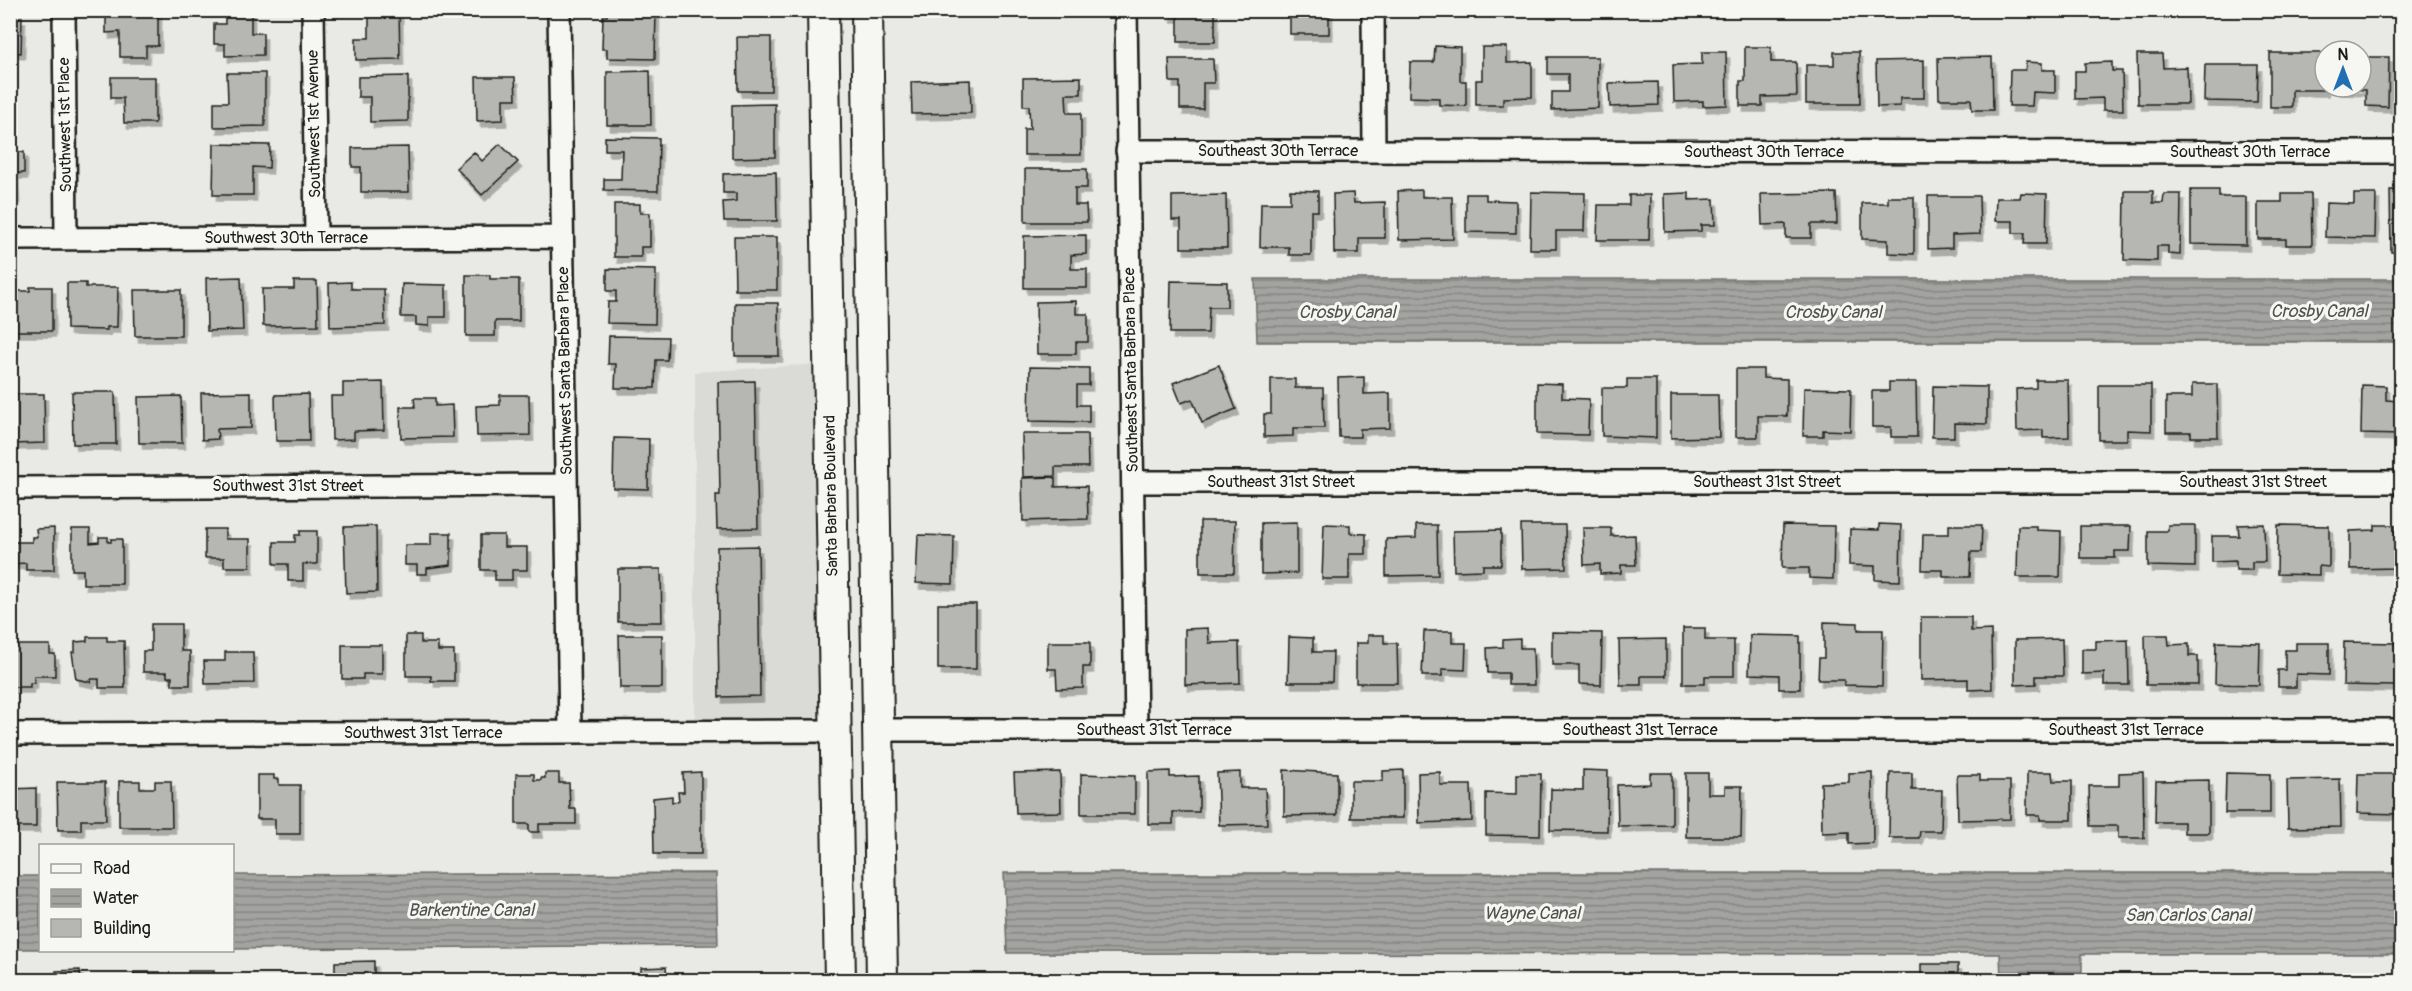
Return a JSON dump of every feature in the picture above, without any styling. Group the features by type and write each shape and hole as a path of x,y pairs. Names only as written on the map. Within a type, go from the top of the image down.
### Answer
{"main road":[{"name":"Santa Barbara Boulevard","path":"823,10 840,981"},
{"path":"867,10 882,981"}],"street":[{"name":"Southwest 1st Place","path":"64,10 66,239"},
{"name":"Southwest 1st Avenue","path":"313,10 316,237"},
{"name":"Southwest Santa Barbara Place","path":"559,10 570,732"},
{"name":"Southeast Santa Barbara Place","path":"1126,10 1136,730"},
{"path":"1373,10 1374,151"},
{"name":"Southeast 30th Terrace","path":"1127,151 2402,152"},
{"name":"Southwest 30th Terrace","path":"10,239 562,237"},
{"name":"Southeast 31st Street","path":"1133,482 2402,482"},
{"name":"Southwest 31st Street","path":"10,488 566,485"},
{"name":"Southeast 31st Terrace","path":"879,730 2402,730"},
{"name":"Southwest 31st Terrace","path":"10,734 836,731"}],"shaded area":[{"path":"820,364 826,746 695,744 695,372"}],"water":[{"name":"Crosby Canal","path":"1255,279 2401,279 2401,342 1257,342"},
{"name":"Barkentine Canal","path":"716,873 718,945 234,949 234,875"},
{"path":"1004,873 2401,873 2401,954 2082,954 2082,980 2001,980 2000,954 1007,953"},
{"path":"11,876 39,876 39,949 11,949"}],"building":[{"path":"225,10 251,10 251,33 263,33 263,55 225,56 225,44 214,44 214,24 225,24"},
{"path":"369,10 399,10 400,59 356,60 356,38 369,38"},
{"path":"608,10 656,10 655,59 607,58 607,49 602,49 603,16 607,16"},
{"path":"1168,10 1215,10 1215,42 1178,42 1178,16 1168,16"},
{"path":"1290,10 1329,10 1329,34 1290,34"},
{"path":"106,11 158,11 158,46 146,46 146,57 120,57 120,32 106,33"},
{"path":"10,17 22,17 21,53 10,52"},
{"path":"737,37 771,37 771,91 738,91"},
{"path":"1435,46 1460,47 1460,81 1466,81 1466,106 1439,105 1439,98 1409,97 1410,62 1434,62"},
{"path":"1482,47 1507,47 1507,63 1532,62 1532,97 1503,98 1503,105 1476,105 1476,80 1482,80"},
{"path":"1745,47 1771,47 1771,62 1796,62 1797,96 1762,97 1762,106 1740,106 1740,81 1745,81"},
{"path":"1702,52 1726,52 1727,105 1703,106 1703,101 1674,102 1673,65 1702,64"},
{"path":"1834,52 1859,52 1860,104 1806,104 1806,65 1834,65"},
{"path":"2270,53 2313,53 2313,90 2292,90 2292,107 2270,107"},
{"path":"2137,54 2162,54 2163,68 2187,67 2188,104 2138,104"},
{"path":"1548,57 1598,57 1598,108 1552,110 1552,92 1568,92 1568,74 1548,74"},
{"path":"1992,57 1993,110 1972,110 1971,99 1939,99 1938,58"},
{"path":"2373,57 2389,57 2388,107 2366,106 2366,99 2373,99"},
{"path":"1169,59 1213,59 1214,83 1203,83 1203,109 1180,109 1180,82 1170,82"},
{"path":"1924,60 1924,98 1900,98 1900,106 1877,107 1876,61"},
{"path":"2026,62 2042,63 2042,70 2055,70 2055,93 2033,92 2032,106 2009,106 2010,70 2025,70"},
{"path":"2112,62 2112,71 2122,71 2123,110 2103,110 2103,98 2075,99 2075,71 2085,71 2085,63"},
{"path":"2205,65 2258,65 2257,102 2204,101"},
{"path":"650,71 651,125 607,125 607,72"},
{"path":"227,73 265,73 265,126 214,127 214,102 228,102"},
{"path":"408,76 408,121 370,122 370,97 358,97 358,77"},
{"path":"111,77 155,77 155,123 124,123 123,98 111,98"},
{"path":"476,77 515,77 516,99 503,99 503,120 477,121"},
{"path":"1081,77 1081,94 1066,94 1067,113 1081,113 1081,155 1024,155 1024,129 1030,129 1029,106 1023,106 1023,78"},
{"path":"970,80 971,113 912,114 911,82"},
{"path":"1658,82 1659,105 1610,107 1609,83"},
{"path":"775,104 775,157 732,158 732,105"},
{"path":"605,137 659,138 658,191 604,190 604,179 621,179 622,150 605,150"},
{"path":"214,144 270,145 269,168 253,167 253,195 213,195"},
{"path":"500,144 518,162 482,195 456,168 474,152 482,161"},
{"path":"408,147 409,192 361,192 361,167 352,167 352,148"},
{"path":"24,152 24,173 15,173 16,197 10,197 10,153"},
{"path":"1025,169 1087,169 1087,188 1075,188 1075,205 1086,205 1087,222 1025,222"},
{"path":"776,172 777,221 724,221 723,202 736,201 736,193 723,193 723,174"},
{"path":"1290,190 1318,191 1318,211 1311,211 1311,255 1289,255 1289,247 1260,247 1261,203 1290,203"},
{"path":"1422,190 1422,197 1452,197 1453,239 1399,240 1398,191"},
{"path":"2191,190 2219,190 2219,197 2246,197 2246,245 2191,244"},
{"path":"2390,190 2402,190 2402,252 2391,252"},
{"path":"2125,191 2153,191 2153,203 2163,203 2164,194 2181,194 2180,255 2168,254 2168,246 2157,246 2157,261 2124,260"},
{"path":"1531,192 1585,193 1584,231 1556,231 1556,249 1530,249"},
{"path":"1353,193 1354,203 1385,202 1385,238 1359,238 1359,253 1334,253 1333,194"},
{"path":"1689,193 1689,200 1714,199 1715,225 1701,225 1701,231 1665,232 1664,194"},
{"path":"1836,193 1837,224 1811,224 1811,238 1786,238 1786,224 1762,225 1761,194"},
{"path":"2021,193 2047,194 2046,244 2024,244 2025,233 2013,233 2013,221 1995,221 1996,198 2020,198"},
{"path":"1466,194 1486,194 1486,200 1516,201 1516,233 1466,232"},
{"path":"2282,194 2311,194 2312,245 2286,245 2286,239 2258,239 2258,202 2282,202"},
{"path":"2354,194 2376,194 2375,238 2325,237 2326,203 2354,204"},
{"path":"1226,195 1227,248 1181,248 1181,220 1172,220 1172,196"},
{"path":"1629,195 1650,195 1649,240 1597,240 1598,205 1629,205"},
{"path":"1928,196 1979,196 1980,234 1952,235 1952,248 1928,249"},
{"path":"1888,197 1914,197 1914,254 1888,253 1888,240 1862,239 1862,203 1888,203"},
{"path":"614,204 640,204 640,213 650,213 650,247 641,247 641,257 614,257"},
{"path":"1086,235 1086,254 1071,255 1071,269 1087,269 1087,288 1024,288 1024,236"},
{"path":"734,237 777,237 777,290 735,290"},
{"path":"607,269 656,270 655,324 607,323 608,302 616,302 616,291 607,291"},
{"path":"466,275 490,275 490,279 519,279 519,321 495,321 495,336 466,336"},
{"path":"241,277 243,330 207,331 206,278"},
{"path":"294,281 317,281 318,325 263,326 262,289 294,289"},
{"path":"1171,281 1227,282 1227,307 1209,307 1208,333 1170,333"},
{"path":"351,282 351,289 384,289 385,325 330,327 329,283"},
{"path":"67,283 86,283 86,287 118,287 117,327 107,327 107,330 67,329"},
{"path":"402,284 446,285 446,317 429,317 429,326 416,325 416,317 401,317"},
{"path":"30,287 52,287 52,331 10,331 10,291 30,291"},
{"path":"134,290 181,290 181,336 135,336"},
{"path":"1076,301 1076,314 1088,314 1088,342 1076,342 1076,354 1037,354 1036,302"},
{"path":"735,303 778,303 779,356 735,356"},
{"path":"609,336 668,337 667,360 656,360 655,388 615,388 616,364 608,364"},
{"path":"1219,365 1236,409 1202,423 1192,399 1181,403 1173,383"},
{"path":"1030,367 1089,368 1089,385 1077,385 1077,405 1089,405 1089,422 1029,421"},
{"path":"1736,369 1763,369 1763,378 1787,379 1787,416 1758,416 1758,437 1736,437"},
{"path":"1364,377 1364,394 1390,393 1390,428 1360,429 1360,437 1339,437 1338,378"},
{"path":"1271,379 1295,379 1295,388 1323,388 1324,428 1293,428 1293,436 1264,437 1264,414 1271,414"},
{"path":"1627,379 1656,379 1656,438 1602,436 1602,388 1627,388"},
{"path":"2036,380 2068,380 2069,437 2043,438 2043,430 2017,431 2016,389 2036,388"},
{"path":"755,381 758,528 717,529 716,495 720,495 718,382"},
{"path":"383,382 384,430 354,431 354,439 332,440 331,396 343,396 343,383"},
{"path":"1889,382 1916,382 1917,437 1891,437 1891,427 1872,427 1872,391 1889,391"},
{"path":"1537,383 1562,384 1562,398 1589,399 1588,435 1537,434"},
{"path":"2192,384 2217,384 2218,437 2191,437 2191,432 2166,432 2166,397 2192,397"},
{"path":"2099,385 2151,385 2151,431 2127,430 2127,440 2099,440"},
{"path":"2362,385 2386,386 2386,400 2402,401 2402,435 2361,434"},
{"path":"1933,386 1987,387 1987,424 1954,423 1954,437 1932,437"},
{"path":"1804,388 1851,389 1850,431 1823,430 1823,436 1803,436"},
{"path":"72,392 115,392 116,444 73,444"},
{"path":"251,392 251,428 217,429 218,439 202,440 201,393"},
{"path":"10,394 44,394 45,443 11,444"},
{"path":"308,394 309,441 276,441 275,395"},
{"path":"500,395 529,395 530,435 477,436 476,406 500,405"},
{"path":"1671,395 1718,395 1719,437 1671,438"},
{"path":"181,396 182,443 139,443 138,397"},
{"path":"414,398 435,398 435,406 452,405 453,437 401,438 400,407 415,407"},
{"path":"1022,434 1087,434 1088,467 1055,467 1055,476 1023,477"},
{"path":"614,438 649,439 648,489 613,488"},
{"path":"1055,477 1055,487 1087,486 1088,519 1023,521 1022,478"},
{"path":"1200,521 1235,521 1234,573 1200,573"},
{"path":"1297,522 1297,573 1261,574 1261,523"},
{"path":"1324,524 1350,525 1350,533 1366,534 1366,554 1349,554 1349,579 1322,579"},
{"path":"1879,524 1901,525 1900,581 1875,580 1875,566 1849,565 1850,529 1879,530"},
{"path":"2264,524 2265,562 2252,562 2252,570 2236,570 2236,561 2212,562 2212,536 2239,536 2238,525"},
{"path":"1416,525 1437,525 1438,575 1386,576 1386,539 1416,538"},
{"path":"1521,525 1565,525 1566,568 1522,569"},
{"path":"1783,525 1834,526 1833,579 1809,578 1809,568 1782,568"},
{"path":"1949,525 1982,525 1981,552 1971,552 1970,577 1943,577 1943,570 1922,570 1923,534 1949,534"},
{"path":"2168,525 2195,525 2195,567 2148,566 2148,531 2168,531"},
{"path":"2278,525 2329,526 2329,567 2319,566 2319,575 2277,574"},
{"path":"2375,525 2395,525 2396,568 2350,569 2350,531 2375,530"},
{"path":"376,526 377,592 346,593 344,527"},
{"path":"2018,526 2036,526 2036,530 2061,531 2060,577 2017,577"},
{"path":"2080,526 2131,526 2130,551 2115,551 2115,558 2080,558"},
{"path":"54,528 54,570 26,570 26,563 10,564 10,542 32,542 32,537 37,537 36,529"},
{"path":"1583,528 1611,528 1611,536 1635,535 1636,565 1621,565 1621,573 1600,574 1600,564 1584,565"},
{"path":"72,529 90,529 90,543 99,542 99,537 108,537 108,542 111,542 111,539 122,539 122,584 83,584 83,570 72,570"},
{"path":"205,529 225,529 225,539 250,539 250,567 224,567 224,558 205,558"},
{"path":"1501,530 1501,565 1483,565 1483,570 1454,571 1453,531"},
{"path":"300,531 317,531 317,564 303,564 303,581 288,581 288,564 274,564 274,542 295,542 295,535 300,535"},
{"path":"431,533 451,533 451,565 427,568 427,574 417,574 417,565 405,565 405,545 431,545"},
{"path":"481,535 504,535 504,547 527,547 527,570 512,570 512,580 495,580 495,570 481,570"},
{"path":"918,535 954,536 953,584 916,583"},
{"path":"758,546 760,696 719,697 717,547"},
{"path":"618,569 661,569 662,622 618,622"},
{"path":"938,604 976,604 976,669 938,669"},
{"path":"1921,617 1971,617 1971,631 1991,630 1992,689 1968,690 1968,679 1921,680"},
{"path":"1824,622 1858,623 1858,630 1883,630 1882,686 1844,685 1844,680 1818,680 1819,658 1824,658"},
{"path":"151,624 181,624 181,651 190,651 190,685 172,685 172,677 167,677 167,672 143,672 143,651 151,651"},
{"path":"1208,628 1209,643 1239,642 1240,683 1185,685 1185,629"},
{"path":"1683,628 1705,628 1705,640 1734,640 1734,676 1705,676 1705,684 1683,684"},
{"path":"1424,631 1452,631 1452,643 1466,643 1465,670 1442,669 1442,676 1422,676"},
{"path":"1552,632 1602,633 1601,685 1579,684 1579,665 1552,665"},
{"path":"406,635 421,635 421,643 438,643 438,651 454,651 454,681 431,681 431,676 406,676"},
{"path":"619,635 662,635 662,688 620,688"},
{"path":"1368,635 1384,635 1384,643 1397,643 1398,683 1356,683 1356,643 1368,643"},
{"path":"1750,635 1800,636 1800,689 1779,689 1779,675 1749,674"},
{"path":"2145,635 2168,635 2169,645 2189,644 2189,656 2198,656 2198,685 2146,685"},
{"path":"87,637 107,637 107,641 124,641 125,688 99,688 99,679 91,679 91,682 76,679 72,652 75,652 75,642 87,641"},
{"path":"1289,637 1313,638 1313,652 1333,652 1332,682 1288,682"},
{"path":"1520,639 1520,648 1533,648 1534,685 1508,685 1508,673 1488,673 1487,648 1503,647 1503,640"},
{"path":"1666,639 1666,676 1641,676 1641,685 1620,685 1619,640"},
{"path":"2062,639 2063,676 2036,676 2036,684 2015,685 2015,640"},
{"path":"2128,640 2129,685 2104,685 2104,673 2082,674 2082,649 2096,649 2096,641"},
{"path":"1048,642 1090,642 1090,667 1083,667 1083,688 1057,689 1056,669 1048,669"},
{"path":"2216,642 2260,643 2259,685 2215,684"},
{"path":"2344,642 2396,643 2395,686 2343,685"},
{"path":"2296,643 2329,643 2329,675 2296,674 2296,687 2278,687 2278,670 2285,670 2285,650 2296,650"},
{"path":"12,645 50,645 50,654 55,654 55,676 34,676 34,683 30,683 30,687 12,687"},
{"path":"342,645 382,645 382,674 363,674 363,679 342,679"},
{"path":"225,652 253,652 254,683 205,684 204,661 225,661"},
{"path":"1284,770 1337,773 1337,815 1284,816"},
{"path":"1403,770 1403,818 1351,818 1351,781 1383,781 1383,771"},
{"path":"1583,770 1608,771 1607,831 1550,830 1551,789 1583,790"},
{"path":"1170,771 1170,777 1199,776 1199,812 1173,812 1173,824 1148,824 1148,772"},
{"path":"701,772 701,854 654,854 653,798 672,796 672,802 679,801 678,792 684,792 683,773"},
{"path":"1060,772 1061,812 1016,813 1014,773"},
{"path":"1240,772 1240,788 1265,788 1267,824 1219,825 1217,773"},
{"path":"1440,772 1440,785 1471,785 1472,821 1419,823 1418,773"},
{"path":"1872,772 1873,843 1849,844 1849,832 1822,833 1821,783 1849,782 1849,773"},
{"path":"2027,772 2052,772 2053,781 2072,781 2072,820 2040,820 2040,815 2027,815"},
{"path":"2143,772 2144,838 2118,838 2118,826 2090,826 2089,786 2119,786 2119,773"},
{"path":"545,773 559,773 559,783 569,783 570,809 576,809 576,824 539,824 539,832 529,832 529,824 516,824 516,774 534,774 534,780 541,780 545,778"},
{"path":"1650,773 1672,773 1672,825 1618,826 1617,785 1650,784"},
{"path":"1686,773 1708,773 1708,794 1725,794 1725,786 1742,786 1741,837 1686,837"},
{"path":"1890,773 1912,773 1912,790 1942,790 1941,831 1920,831 1919,838 1889,838"},
{"path":"2226,773 2270,774 2270,813 2225,813"},
{"path":"1081,774 1135,776 1135,814 1081,814"},
{"path":"1517,774 1541,774 1540,836 1486,835 1486,793 1517,794"},
{"path":"2358,774 2402,774 2402,814 2357,813"},
{"path":"257,775 274,775 274,779 279,779 279,785 300,785 300,834 275,834 275,819 257,819"},
{"path":"1957,775 1980,775 1980,781 2010,781 2010,819 1958,820"},
{"path":"2340,779 2341,827 2288,828 2287,780"},
{"path":"2209,780 2209,833 2184,833 2184,822 2155,822 2156,781"},
{"path":"119,781 140,781 140,788 155,788 155,781 171,781 172,827 119,827"},
{"path":"57,782 105,782 106,820 81,820 81,830 58,830"},
{"path":"36,788 36,827 10,827 10,789"},
{"path":"374,961 374,980 335,980 335,962"},
{"path":"1921,964 1958,964 1958,980 1921,980"},
{"path":"666,967 667,980 641,980 641,968"},
{"path":"80,970 81,980 56,980 56,971"},
{"path":"188,971 214,971 214,980 188,980"},
{"path":"134,972 160,972 161,980 134,980"},
{"path":"559,977 559,980 519,980 519,978"}],"water label":[{"name":"Wayne Canal","path":"1532,913"},
{"name":"San Carlos Canal","path":"2188,915"}]}
